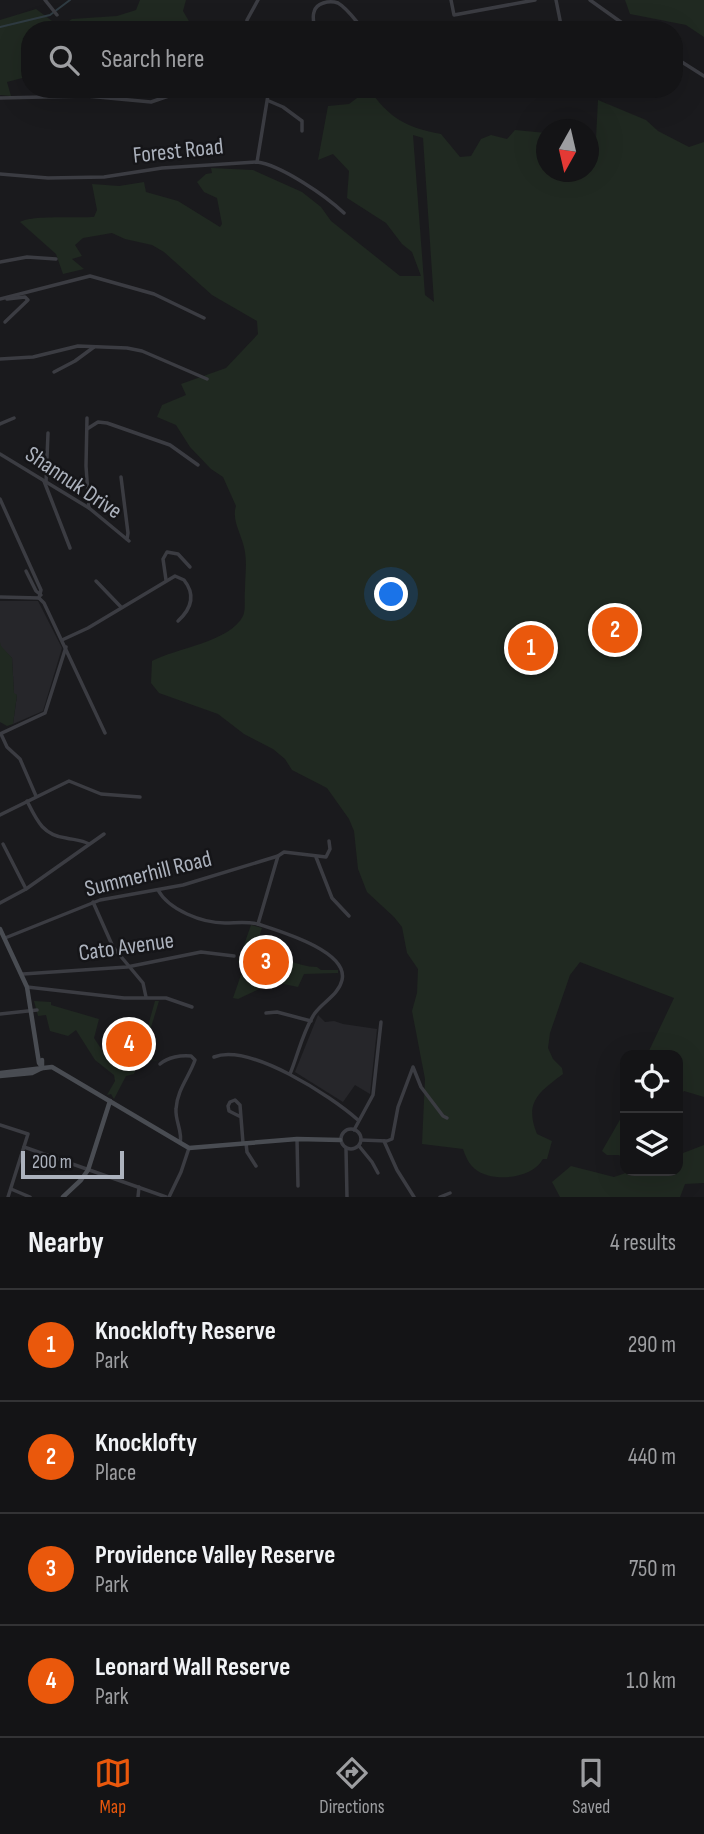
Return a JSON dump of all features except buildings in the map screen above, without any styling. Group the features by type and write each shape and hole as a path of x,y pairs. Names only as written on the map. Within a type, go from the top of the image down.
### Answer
{"street":[{"path":"45,0 57,15"},
{"path":"247,21 258,0"},
{"path":"451,0 454,15 535,0"},
{"path":"556,0 560,21"},
{"path":"590,0 619,21"},
{"path":"314,21 315,9 330,1 341,5 356,21"},
{"path":"683,62 704,76"},
{"path":"0,98 21,98"},
{"path":"109,98 151,102 163,98"},
{"path":"257,162 269,101 283,107 302,121 302,131"},
{"name":"Forest Road","path":"0,174 48,178 104,177 162,168 257,162 270,164 320,193 344,214"},
{"path":"0,262 27,257 55,259"},
{"path":"1,299 90,276 154,294 204,318"},
{"path":"1,299 28,299 5,322"},
{"path":"54,372 94,347"},
{"path":"0,359 31,357 67,348 142,351 206,379"},
{"path":"0,424 14,418"},
{"path":"87,418 89,508"},
{"path":"87,429 103,422 170,445 198,464"},
{"path":"48,433 45,481 70,548"},
{"name":"Shannuk Drive","path":"0,454 89,508 128,540 121,477"},
{"path":"0,499 41,590 40,597"},
{"path":"68,541 76,545"},
{"path":"166,580 163,559 167,552 178,554 190,567"},
{"path":"26,571 66,647 105,733"},
{"path":"62,640 88,628 175,576 181,578 191,593 188,610 178,621"},
{"path":"96,581 121,607"},
{"path":"0,597 40,597"},
{"path":"36,796 20,760 7,747 0,734 45,713 66,647"},
{"path":"0,815 70,781 101,794 140,797"},
{"path":"27,801 40,826 51,835 84,841 89,845"},
{"path":"0,903 26,889 104,834"},
{"path":"329,841 329,854 323,858 316,857 332,898 349,916"},
{"path":"3,844 26,889"},
{"name":"Summerhill Road","path":"5,938 93,902 183,885 281,853 316,857"},
{"path":"258,924 278,856"},
{"path":"158,890 165,900 195,917 216,923 258,924 294,936 330,954 342,967 343,979 340,987 317,1010 290,1074"},
{"path":"93,902 109,941 127,967 143,983 146,997"},
{"path":"0,929 27,986 39,1063 42,1067"},
{"name":"Cato Avenue","path":"23,974 127,967 201,952 234,956"},
{"path":"27,986 124,998 166,998 192,1007"},
{"path":"0,1014 37,1010"},
{"path":"267,1013 277,1012 311,1021"},
{"path":"354,1130 373,1095 382,1023"},
{"path":"161,1061 189,1055 195,1060 182,1085 177,1104 176,1115 182,1139 180,1143"},
{"path":"214,1057 220,1055 246,1058 290,1074 306,1082 358,1120"},
{"path":"40,1057 52,1067 189,1148 297,1139 340,1140"},
{"path":"0,1075 32,1073 42,1067 52,1067"},
{"path":"361,1140 391,1140 398,1107 413,1067 421,1087 447,1118"},
{"path":"63,1197 88,1170 110,1101"},
{"path":"241,1116 229,1111 230,1102 238,1102 241,1116 247,1152 256,1166"},
{"path":"0,1125 28,1134 8,1197"},
{"path":"340,1140 345,1131 354,1130 359,1134 359,1146 352,1150 346,1149"},
{"path":"297,1139 298,1186"},
{"path":"340,1140 346,1149 347,1197"},
{"path":"384,1141 397,1170 414,1197"},
{"path":"359,1146 378,1173"},
{"path":"24,1147 167,1197 181,1172 189,1148"},
{"path":"138,1197 139,1187"},
{"path":"10,1189 30,1197"},
{"path":"440,1197 450,1193"}],"shaded area":[{"path":"140,0 186,0 183,11 189,21 69,21 117,16 136,10"},
{"path":"625,0 704,0 704,37 683,24 683,21 666,21 630,14"},
{"path":"36,9 52,21 21,21 21,78 7,82 11,96 0,95 0,20"},
{"path":"357,98 376,98 400,120 418,129 441,134 460,157 471,156 481,139 491,135 507,139 515,130 536,132 536,182 599,182 598,100 646,120 658,131 689,147 704,142 704,1097 683,1092 683,1050 649,1050 674,998 580,962 570,975 550,1033 548,1048 553,1059 562,1068 563,1074 541,1092 533,1106 533,1123 537,1134 552,1141 547,1159 543,1159 530,1171 511,1177 491,1176 475,1169 463,1149 422,1144 425,1079 412,1011 417,993 418,969 407,953 402,927 367,892 358,869 354,831 349,819 327,788 292,770 285,759 273,749 244,734 218,714 159,693 151,683 152,661 227,632 244,613 246,557 236,523 236,506 223,477 211,469 190,447 176,425 157,417 162,405 186,395 181,384 226,368 258,334 257,321 212,295 164,252 152,245 112,233 83,238 75,245 82,256 72,259 84,269 63,274 56,254 20,222 43,218 94,217 97,210 92,184 119,186 144,182 146,192 178,201 220,227 222,224 217,198 204,192 197,182 206,174 212,173 211,168 253,170 302,192 321,207 331,221 400,276 421,276 412,252 402,244 386,223 347,198 349,171 333,154 318,160 328,106 349,104","holes":["413,135 423,138 434,302 425,295"]},
{"path":"0,601 38,601 62,648 43,711 13,724 17,695 14,694 12,658 0,646"},
{"path":"0,642 12,658 14,693 17,695 13,724 7,726 0,722"},
{"path":"251,925 262,928 256,947 294,963 321,970 338,970 338,973 304,974 298,987 274,982 238,999 233,998 244,966 238,962"},
{"path":"34,1001 51,1002 51,1005 99,1019 94,1038 102,1050 109,1053 115,1032 135,1035 136,1031 146,1033 155,1001 159,1001 142,1057 159,1061 142,1059 138,1062 134,1074 126,1076 114,1099 111,1094 107,1095 115,1081 114,1075 95,1060 76,1030 68,1036 50,1031 46,1015 38,1016"},
{"path":"318,1015 325,1022 334,1021 377,1029 370,1094 355,1085 343,1102 295,1072"},
{"path":"620,1120 620,1156 607,1155 602,1151"},
{"path":"704,1145 704,1183 685,1184 680,1197 560,1197 552,1182 571,1166 614,1177 683,1176 683,1153"}],"waterway":[{"path":"25,21 50,15 70,0"},
{"path":"0,27 21,22"}],"place":[{"name":"Knocklofty","path":"615,630"},
{"name":"Knocklofty Reserve","path":"531,648"},
{"name":"Providence Valley Reserve","path":"266,962"},
{"name":"Leonard Wall Reserve","path":"129,1044"}]}
